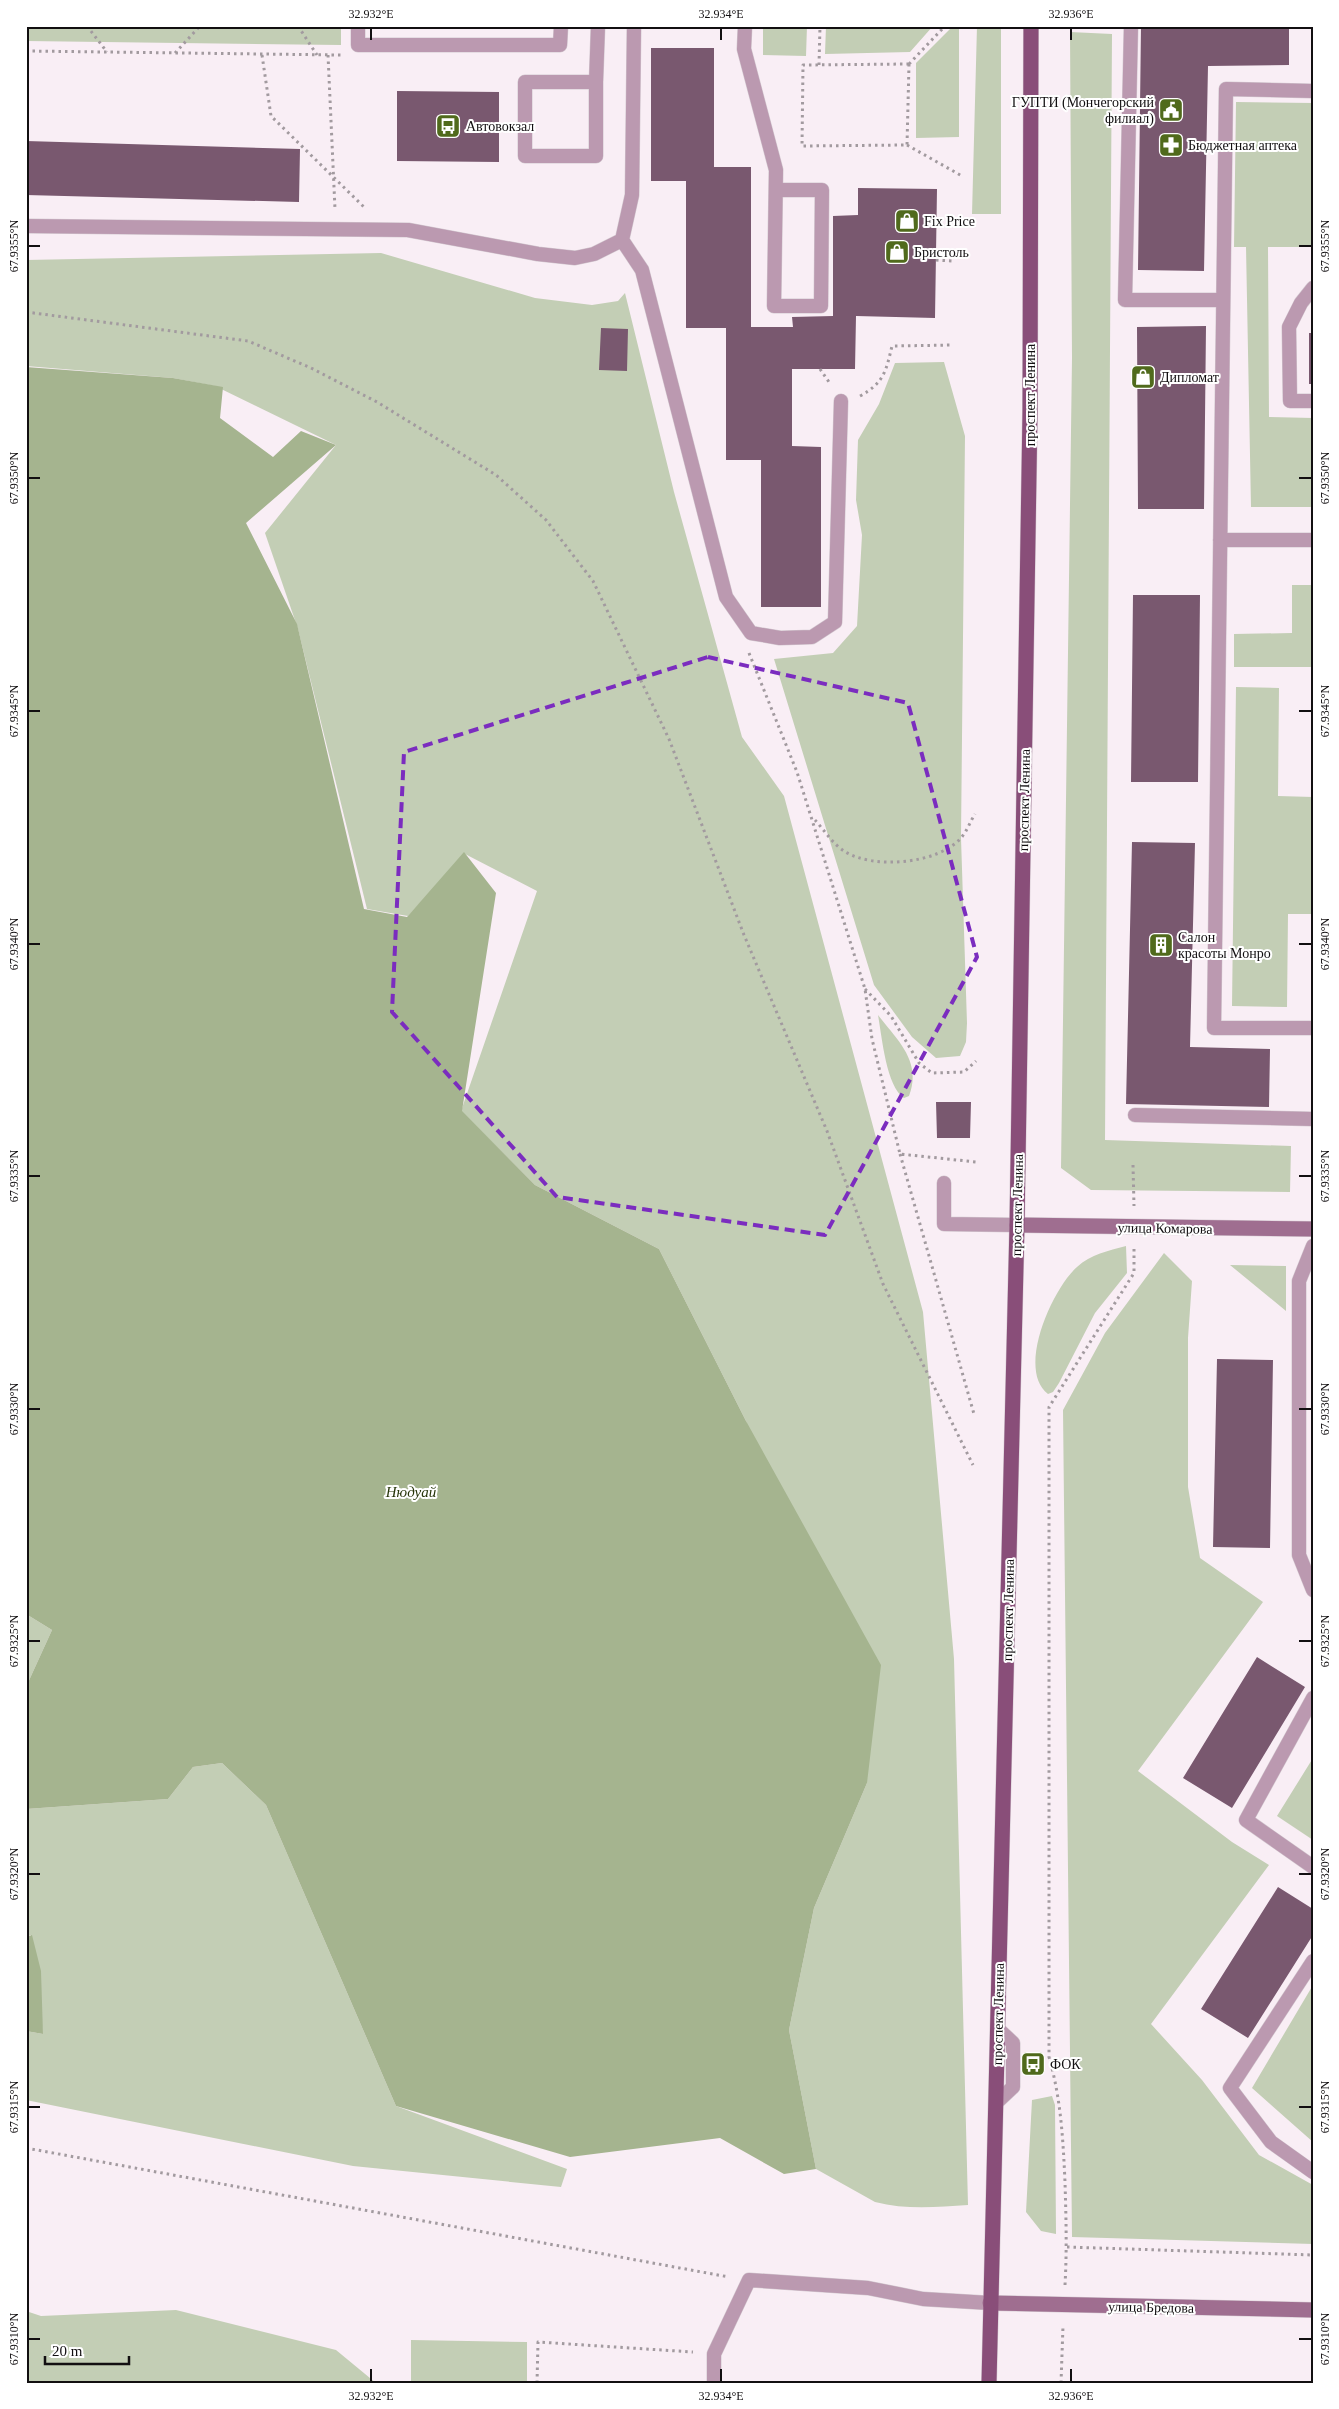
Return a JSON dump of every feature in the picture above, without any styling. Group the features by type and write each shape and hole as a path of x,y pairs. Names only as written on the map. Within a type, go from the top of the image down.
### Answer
{"main road":[{"name":"проспект Ленина","path":"989,2383 1017,1225 1030,411 1031,26"},
{"name":"улица Комарова","path":"1017,1225 1313,1229"},
{"name":"улица Бредова","path":"990,2303 1313,2310"}],"lane":[{"path":"358,26 358,45 458,46 560,45 561,26"},
{"path":"596,82 525,82 525,156 596,156 598,26"},
{"path":"634,26 632,195 622,240 642,270 726,597 751,633 780,638 812,637 835,622 842,401"},
{"path":"745,26 744,49 776,170 774,306 821,306 822,190 776,190"},
{"path":"1131,26 1125,300 1222,300"},
{"path":"1313,90 1226,89 1214,1028 1313,1028"},
{"path":"26,226 408,230 538,254 575,258 594,254 622,240"},
{"path":"1313,288 1301,303 1289,327 1290,401 1313,401"},
{"path":"1220,540 1313,540"},
{"path":"1135,1115 1313,1119"},
{"path":"944,1183 944,1224 1017,1225"},
{"path":"1313,1246 1299,1281 1298,1555 1313,1590"},
{"path":"1313,1698 1246,1820 1313,1867"},
{"path":"1313,1961 1230,2088 1271,2142 1313,2172"},
{"path":"714,2383 714,2354 750,2280 868,2288 923,2299 990,2303"}],"path":[{"path":"87,26 107,52"},
{"path":"175,53 200,26"},
{"path":"298,26 317,55"},
{"path":"819,64 820,26"},
{"path":"907,146 909,64 945,26"},
{"path":"26,51 348,55"},
{"path":"262,55 271,116 388,230"},
{"path":"328,55 336,230"},
{"path":"909,64 803,64 802,146 907,146 962,176"},
{"path":"936,260 952,261"},
{"path":"26,312 248,341 311,368 377,402 496,475 546,520 592,581 669,739 744,935 828,1130 883,1284 973,1465"},
{"path":"842,401 859,397 874,389 886,373 892,346 953,345"},
{"path":"748,652 814,819 865,989 872,1039 900,1154 974,1414"},
{"path":"814,819 844,851 863,859 884,862 920,859 945,850 961,838 975,814"},
{"path":"865,989 891,1016 919,1063 932,1073 964,1072 976,1061"},
{"path":"900,1154 976,1162"},
{"path":"1061,2383 1067,2247 1063,2127 1058,2088 1049,2058 1049,1407 1134,1273 1133,1166"},
{"path":"26,2148 750,2280"},
{"path":"1067,2247 1313,2255"},
{"path":"537,2383 538,2342 714,2354"}],"highlighted area":[{"path":"708,657 908,703 977,957 825,1235 557,1197 392,1012 404,752"}],"shaded area":[{"path":"26,26 341,26 341,45 26,41"},
{"path":"763,26 807,26 806,56 763,55"},
{"path":"826,26 933,26 910,52 825,54"},
{"path":"953,26 959,26 959,137 916,138 916,63"},
{"path":"977,26 1001,26 1001,214 972,214"},
{"path":"1070,32 1112,34 1105,1140 1291,1146 1290,1192 1091,1190 1061,1168 1072,358"},
{"path":"1236,102 1313,103 1313,247 1268,247 1269,417 1313,418 1313,507 1251,507 1246,247 1234,247"},
{"path":"381,253 535,298 592,305 618,301 625,293 674,492 742,737 784,796 923,1312 954,1659 968,2205 910,2207 887,2205 875,2202 816,2169 789,2030 814,1908 867,1783 746,1421 659,1249 535,1185 461,1111 537,891 465,854 408,916 367,909 298,629 265,533 336,445 215,386 173,378 26,366 26,260"},
{"path":"944,362 965,436 961,838 967,1023 966,1042 960,1056 936,1058 912,1037 874,985 774,659 833,653 857,626 862,535 856,500 858,440 879,404 895,363"},
{"path":"1292,585 1313,585 1313,667 1234,667 1234,634 1292,633"},
{"path":"1236,687 1279,688 1278,796 1313,797 1313,914 1288,914 1287,1007 1232,1006"},
{"path":"878,1015 900,1043 910,1062 912,1084 909,1096 904,1098 898,1092 889,1072"},
{"path":"1126,1246 1127,1273 1095,1313 1059,1383 1053,1392 1048,1394 1039,1383 1036,1367 1037,1349 1041,1330 1057,1293 1067,1278 1082,1263 1100,1254"},
{"path":"1164,1253 1192,1281 1188,1338 1188,1487 1200,1558 1263,1602 1138,1771 1232,1842 1269,1865 1151,2024 1202,2080 1259,2155 1313,2185 1313,2244 1072,2237 1063,1410 1105,1333"},
{"path":"1230,1265 1286,1266 1286,1311"},
{"path":"26,1614 52,1630 26,1687"},
{"path":"1313,1758 1313,1840 1277,1816"},
{"path":"222,1763 266,1805 396,2106 567,2169 561,2187 353,2166 26,2100 26,2031 43,2034 31,1935 26,1937 26,1809 168,1799 193,1767"},
{"path":"1313,1985 1313,2142 1252,2088"},
{"path":"1052,2096 1055,2105 1056,2234 1041,2231 1026,2212 1032,2100"},
{"path":"176,2310 336,2350 376,2383 26,2383 26,2311 41,2316"},
{"path":"411,2340 527,2342 527,2383 411,2383"}],"water":[{"name":"Нюдуай","path":"26,367 173,378 223,387 220,418 273,457 301,431 336,445 246,523 297,624 364,909 407,917 464,852 496,893 462,1111 535,1185 659,1249 746,1421 881,1665 867,1783 814,1908 789,2030 816,2169 784,2174 720,2138 570,2157 396,2106 266,1805 222,1763 193,1767 168,1799 26,1809 26,1687 52,1630 26,1614"},
{"path":"32,1935 41,1971 43,2034 26,2031 26,1937"}],"building":[{"path":"1141,26 1289,26 1289,65 1208,66 1204,271 1138,270"},
{"path":"651,48 714,48 714,167 751,167 751,327 793,327 792,317 833,316 833,216 858,215 858,188 937,189 935,318 856,316 855,369 792,369 792,446 821,447 821,607 761,607 761,460 726,460 726,328 686,328 686,181 651,181"},
{"name":"Автовокзал","path":"397,91 499,92 499,162 397,161"},
{"path":"26,141 300,149 299,202 26,195"},
{"path":"1206,326 1204,509 1138,509 1137,327"},
{"path":"601,328 628,329 627,371 599,370"},
{"path":"1309,333 1313,333 1313,384 1309,384"},
{"path":"1133,595 1200,595 1198,782 1131,782"},
{"name":"Салон красоты Монро","path":"1132,842 1195,843 1190,1047 1270,1049 1269,1107 1126,1104"},
{"path":"936,1102 971,1102 970,1138 937,1138"},
{"path":"1217,1359 1273,1360 1270,1548 1213,1547"},
{"path":"1257,1657 1305,1687 1232,1808 1183,1778"},
{"path":"1278,1887 1313,1909 1313,1935 1248,2038 1201,2009"}],"place":[{"name":"ГУПТИ (Мончегорский филиал)","path":"1171,110"},
{"name":"Автовокзал","path":"448,126"},
{"name":"Бюджетная аптека","path":"1171,145"},
{"name":"Fix Price","path":"907,221"},
{"name":"Бристоль","path":"897,252"},
{"name":"Дипломат","path":"1143,377"},
{"name":"Салон красоты Монро","path":"1161,945"},
{"name":"ФОК","path":"1033,2064"}]}
